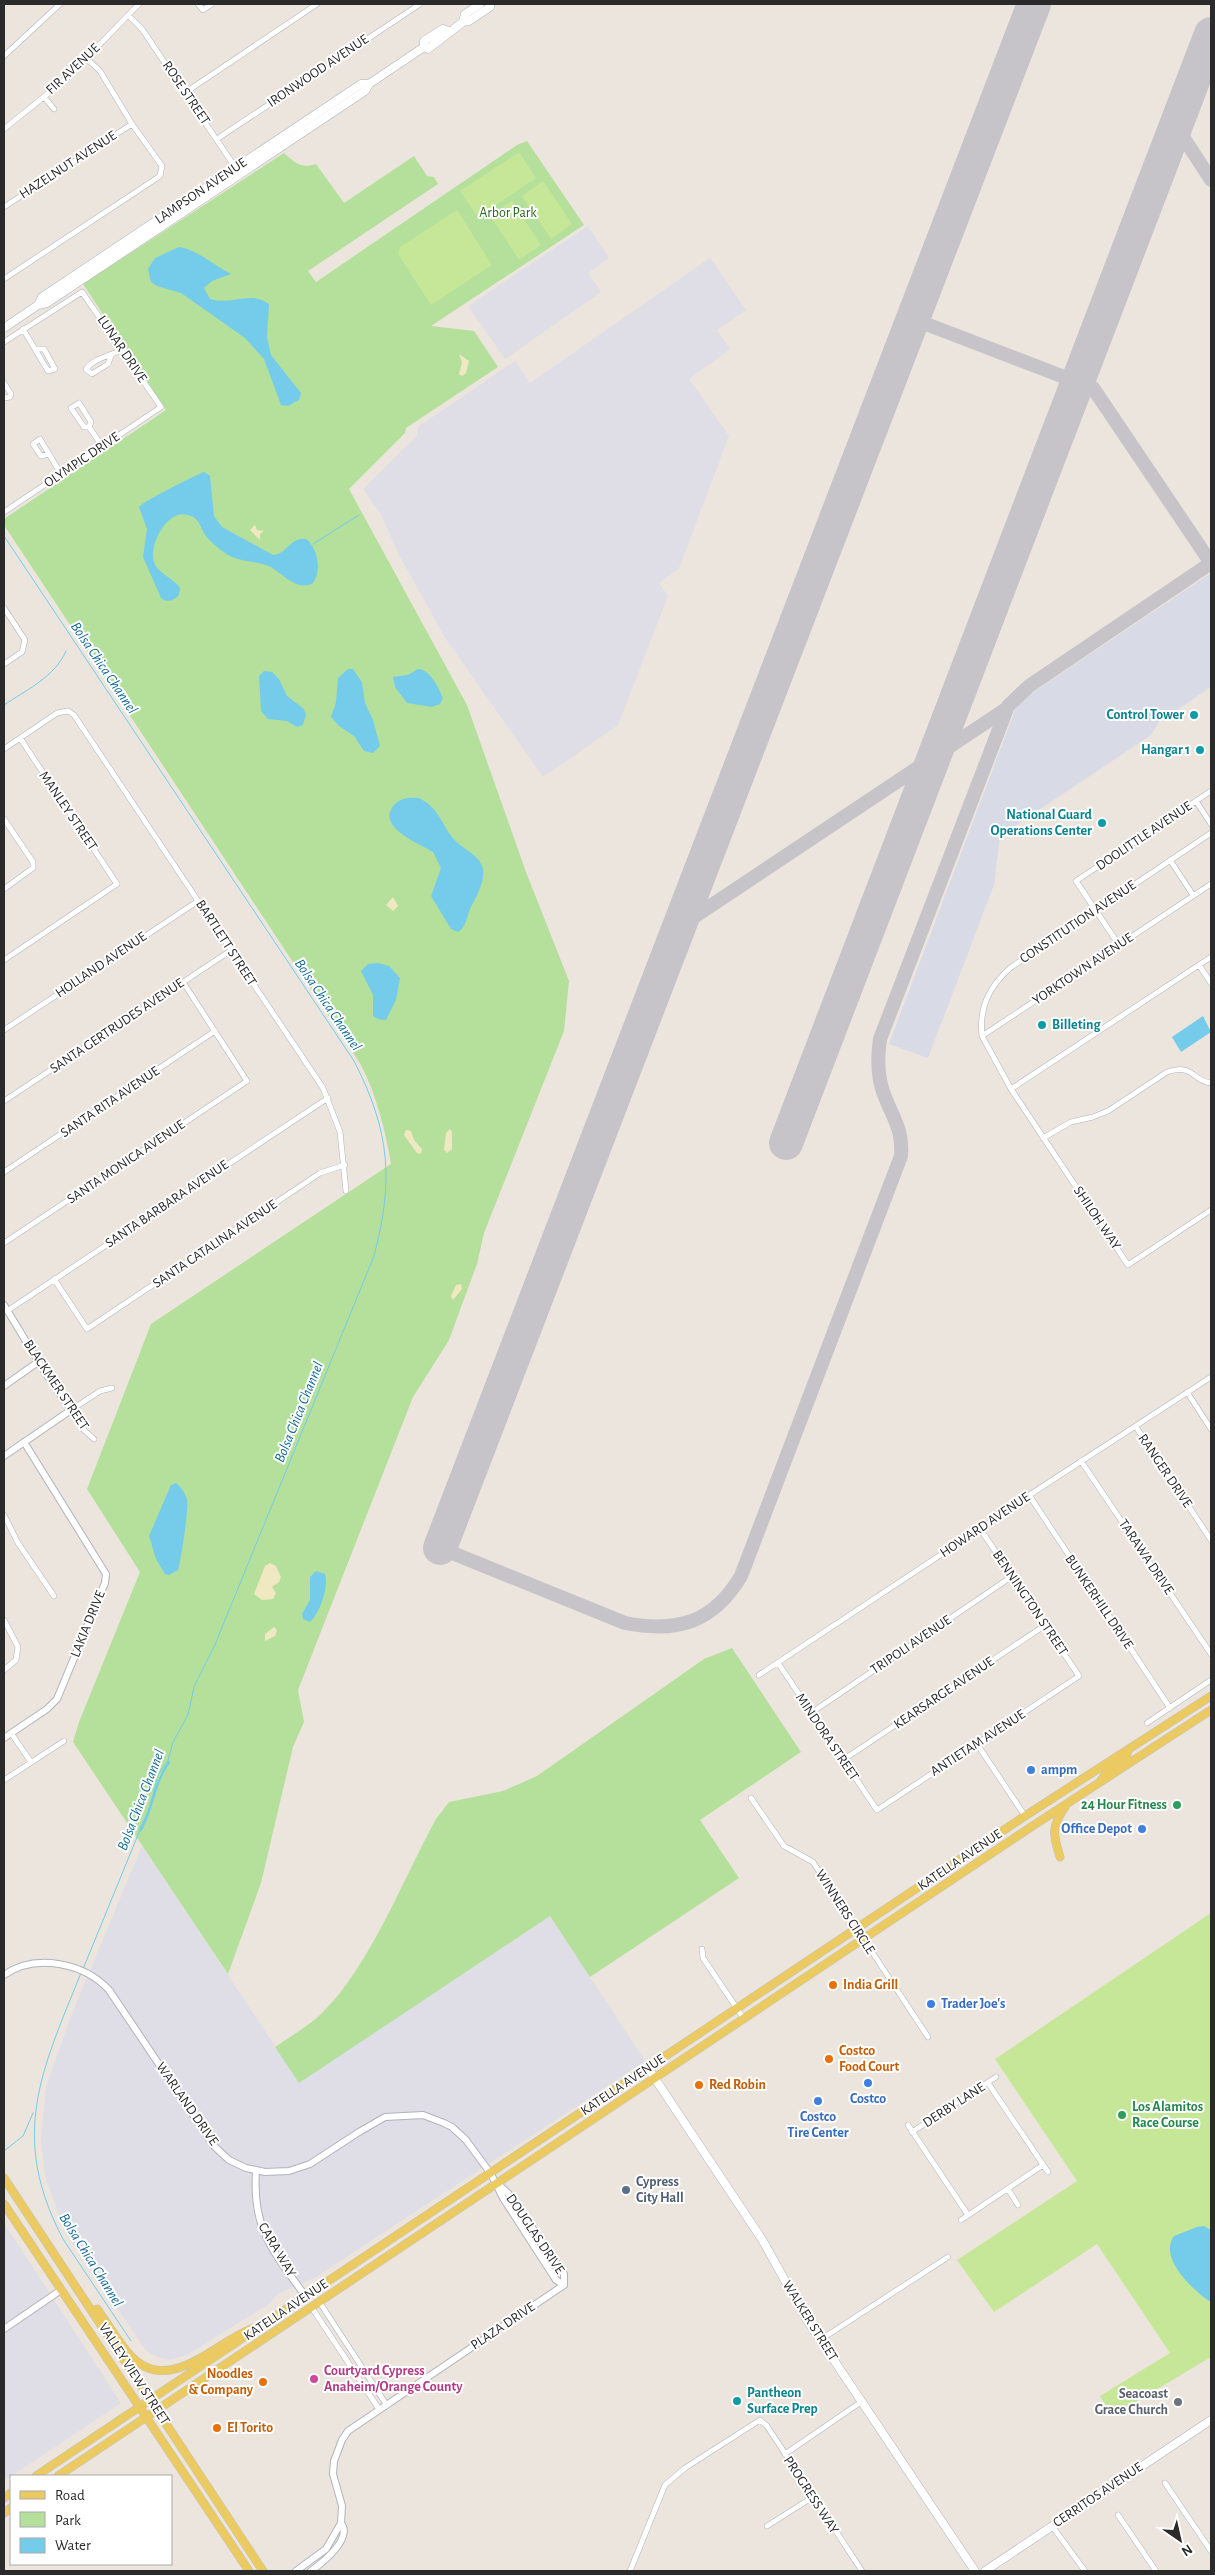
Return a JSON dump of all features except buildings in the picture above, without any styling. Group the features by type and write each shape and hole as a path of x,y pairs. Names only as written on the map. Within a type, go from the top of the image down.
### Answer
{"main road":[{"name":"LAMPSON AVENUE","path":"462,22 465,14 480,4"},
{"name":"LAMPSON AVENUE","path":"4,328 38,305 42,297 238,171 361,84 369,84 424,48 424,41 443,28 449,31 462,22 469,21 490,7 490,4"},
{"name":"KATELLA AVENUE","path":"38,2475 1025,1816 1211,1696"},
{"name":"KATELLA AVENUE","path":"60,2475 1211,1710"},
{"path":"1097,1785 1108,1770 1125,1760 1128,1751"},
{"path":"1060,1857 1054,1830 1056,1821 1066,1805"},
{"name":"WALKER STREET","path":"648,2068 763,2241 820,2340 975,2571"},
{"name":"VALLEY VIEW STREET","path":"4,2178 263,2571"},
{"name":"VALLEY VIEW STREET","path":"4,2204 249,2571"},
{"path":"77,2287 85,2293 130,2355 142,2364 157,2369 174,2370 188,2366 243,2332 263,2325"},
{"path":"312,2308 311,2302 317,2289"},
{"path":"298,2317 306,2301 306,2296"},
{"name":"CERRITOS AVENUE","path":"984,2571 1211,2420"}],"street":[{"path":"4,56 60,4"},
{"name":"FIR AVENUE","path":"4,129 44,97 86,58 139,4"},
{"path":"198,4 203,10 212,4"},
{"path":"186,92 317,4"},
{"name":"IRONWOOD AVENUE","path":"217,139 420,4"},
{"name":"ROSE STREET","path":"128,15 142,29 238,171"},
{"path":"4,279 160,176 162,166 132,124 100,71 86,58"},
{"path":"44,97 54,109"},
{"name":"HAZELNUT AVENUE","path":"4,207 132,124"},
{"name":"LUNAR DRIVE","path":"23,330 82,292 161,407"},
{"path":"5,340 23,330 48,371 55,369 44,349 36,349"},
{"path":"111,356 108,364 92,374 86,369 102,356 111,356 122,349"},
{"path":"4,383 11,394 10,398 4,398"},
{"path":"89,427 91,422 79,403 71,408 84,427 89,427 102,446"},
{"name":"OLYMPIC DRIVE","path":"4,512 161,407"},
{"path":"48,454 61,474"},
{"path":"4,608 25,640 22,652 4,664"},
{"name":"BARTLETT STREET","path":"20,738 57,713 68,711 74,715 328,1098 340,1132 345,1165 346,1191"},
{"path":"4,749 20,738"},
{"name":"MANLEY STREET","path":"4,960 117,884 20,738"},
{"name":"DOOLITTLE AVENUE","path":"1095,910 1076,881 1211,791"},
{"path":"1196,802 1211,824"},
{"path":"4,819 33,862 33,868 28,873 4,889"},
{"name":"CONSTITUTION AVENUE","path":"982,1036 980,1022 984,1005 996,980 1010,968 1211,833"},
{"path":"1170,860 1193,895"},
{"name":"YORKTOWN AVENUE","path":"982,1036 1211,884"},
{"name":"HOLLAND AVENUE","path":"4,1030 198,900"},
{"path":"1095,910 1119,945"},
{"name":"SANTA GERTRUDES AVENUE","path":"4,1101 230,950"},
{"path":"1011,1089 1211,957"},
{"path":"1199,965 1211,983"},
{"path":"183,982 216,1032"},
{"name":"SANTA MONICA AVENUE","path":"4,1243 248,1081 216,1032"},
{"name":"SANTA RITA AVENUE","path":"4,1172 216,1032"},
{"name":"SHILOH WAY","path":"982,1036 996,1065 1011,1089 1128,1265 1211,1210"},
{"path":"1043,1138 1071,1122 1108,1111 1167,1072 1177,1068 1186,1070 1211,1083"},
{"name":"SANTA BARBARA AVENUE","path":"5,1308 54,1279 328,1098"},
{"name":"SANTA CATALINA AVENUE","path":"54,1279 87,1329 320,1173 345,1165"},
{"name":"BLACKMER STREET","path":"5,1308 38,1362 84,1430 94,1439"},
{"path":"4,1386 38,1362"},
{"name":"HOWARD AVENUE","path":"759,1675 969,1536 981,1530 997,1516 1081,1460 1136,1427 1211,1377"},
{"path":"4,1456 100,1391 112,1388"},
{"path":"1187,1392 1211,1429"},
{"name":"RANGER DRIVE","path":"1136,1427 1211,1540"},
{"name":"LAKIA DRIVE","path":"4,1738 47,1709 57,1698 105,1583 106,1574 24,1442"},
{"name":"TARAWA DRIVE","path":"1081,1460 1211,1654"},
{"name":"BUNKERHILL DRIVE","path":"1028,1495 1170,1708"},
{"path":"4,1515 18,1543 54,1596"},
{"name":"BENNINGTON STREET","path":"981,1530 1079,1676"},
{"name":"TRIPOLI AVENUE","path":"811,1713 1011,1577"},
{"path":"4,1620 18,1646 16,1660 4,1670"},
{"name":"KEARSARGE AVENUE","path":"844,1760 1044,1626"},
{"name":"MINDORA STREET","path":"778,1663 877,1810"},
{"name":"ANTIETAM AVENUE","path":"877,1810 1079,1676"},
{"path":"1147,1723 1211,1680"},
{"path":"11,1733 32,1762"},
{"path":"4,1780 64,1741"},
{"path":"977,1744 1025,1816"},
{"name":"WINNERS CIRCLE","path":"751,1798 784,1846 813,1862 928,2037"},
{"path":"702,1949 703,1958 744,2019"},
{"name":"WARLAND DRIVE","path":"4,1975 10,1970 38,1963 68,1965 78,1968 101,1981 110,1990 214,2146 229,2160 256,2171 298,2169 385,2118 423,2115 452,2127 466,2140 491,2174"},
{"name":"DERBY LANE","path":"912,2132 996,2077"},
{"path":"988,2083 1048,2172"},
{"path":"908,2125 968,2215"},
{"path":"961,2220 1043,2165"},
{"name":"CARA WAY","path":"256,2171 254,2194 260,2226 306,2296"},
{"name":"DOUGLAS DRIVE","path":"491,2174 498,2184 503,2198 556,2280 564,2285"},
{"path":"1008,2188 1018,2205"},
{"path":"820,2340 948,2257"},
{"name":"PLAZA DRIVE","path":"311,2571 335,2550 344,2534 344,2527 341,2523 342,2506 333,2474 337,2449 348,2432 386,2404 564,2285"},
{"path":"4,2329 61,2290"},
{"path":"320,2303 386,2404"},
{"path":"312,2308 379,2409"},
{"path":"785,2454 862,2402"},
{"name":"PROGRESS WAY","path":"630,2571 659,2496 675,2474 760,2420 785,2454 862,2571"},
{"path":"1165,2483 1211,2551"},
{"path":"767,2526 813,2497"},
{"path":"1118,2515 1156,2571"},
{"path":"296,2571 326,2549 341,2523"},
{"path":"1052,2526 1084,2571"}],"shaded area":[{"path":"588,226 609,258 588,273 601,292 505,359 468,306"},
{"path":"710,258 746,310 717,330 730,349 689,379 729,436 679,568 659,583 668,596 618,725 543,777 446,639 399,555 381,514 363,489 417,436 418,427 515,361 530,383"},
{"path":"1211,573 1211,687 1159,722 1151,735 1000,836 994,885 928,1058 889,1044 1016,708 1026,697"},
{"path":"142,1846 299,2082 550,1916 645,2061 316,2277 278,2294 269,2304 187,2355 168,2360 155,2356 146,2350 66,2234 45,2176 41,2139 46,2087 71,2016"},
{"path":"4,2223 121,2403 13,2475 10,2475 4,2481"}],"green space":[{"name":"Arbor Park","path":"527,141 584,225 431,326 474,331 498,367 406,428 405,433 349,489 467,705 526,872 569,981 564,1031 484,1233 477,1264 449,1340 413,1397 298,1690 304,1722 293,1747 261,1883 228,1974 73,1742 79,1722 140,1572 87,1489 151,1324 391,1164 380,1113 361,1065 4,525 4,519 166,410 83,284 284,153 298,164 306,166 316,164 344,203 414,156 427,176 434,177 438,184 308,271 316,282 517,145"},
{"path":"519,152 536,178 478,217 460,191"},
{"path":"543,181 572,224 551,239 522,196"},
{"name":"Arbor Park","path":"512,201 541,245 519,260 490,216"},
{"path":"457,210 492,265 431,305 398,254 400,247"},
{"path":"732,1648 801,1752 700,1820 739,1878 590,1977 550,1916 299,2083 275,2047 317,2018 339,1994 385,1921 436,1819 449,1802 503,1791 537,1776 704,1659"},
{"name":"Los Alamitos Race Course","path":"1211,1913 1211,2357 1112,2416 1100,2396 1170,2353 1097,2244 994,2312 957,2260 1077,2181 995,2059"}],"sand":[{"path":"459,354 469,361 466,373 462,376 459,374 462,362"},
{"path":"255,525 257,530 264,531 260,534 260,540 250,530"},
{"path":"393,897 398,906 393,911 386,905"},
{"path":"450,1129 452,1132 452,1149 447,1153 444,1150 446,1133"},
{"path":"406,1130 411,1131 414,1140 422,1149 421,1154 417,1153 404,1135"},
{"path":"461,1284 462,1289 453,1300 451,1296 456,1285"},
{"path":"270,1563 276,1566 281,1577 279,1582 272,1587 276,1593 273,1599 262,1600 254,1594 265,1566"},
{"path":"274,1627 277,1630 275,1636 265,1641 265,1634"}],"water":[{"path":"179,247 199,254 231,274 212,281 204,288 210,299 225,301 255,298 269,304 267,337 271,355 301,393 299,400 288,406 281,405 264,359 245,338 181,293 157,286 151,282 148,269 155,258"},
{"path":"204,472 210,476 214,516 222,527 273,555 282,552 296,540 306,539 310,543 316,554 318,566 313,583 300,585 288,580 266,565 227,555 204,534 195,518 184,514 169,520 163,527 154,545 153,554 156,566 180,588 179,595 175,599 168,601 161,598 143,557 147,529 139,507"},
{"path":"348,669 353,669 362,682 365,703 373,720 380,746 373,753 364,751 354,736 339,726 331,717 336,702 338,678"},
{"path":"418,669 427,672 434,680 443,698 440,704 432,707 407,703 395,687 393,677 408,675"},
{"path":"264,671 272,672 279,679 287,696 304,709 306,715 303,725 297,727 287,721 268,719 261,711 259,676"},
{"path":"405,798 419,798 433,808 453,838 476,857 483,869 480,889 470,909 465,925 458,932 451,929 431,896 441,868 433,852 402,834 390,821 390,813 396,803"},
{"path":"378,963 389,966 400,978 396,1000 386,1020 373,1016 373,995 361,971 368,964"},
{"path":"1203,1016 1211,1032 1181,1052 1172,1037"},
{"path":"176,1483 183,1490 187,1499 187,1512 178,1570 169,1575 165,1574 156,1559 149,1536 171,1485"},
{"path":"316,1571 325,1574 326,1586 317,1613 310,1622 303,1619 302,1614 310,1600 310,1577"},
{"path":"169,1760 170,1763 161,1779 141,1832 139,1829"},
{"path":"1204,2226 1211,2230 1211,2300 1209,2301 1180,2273 1170,2254 1170,2245 1174,2236"}],"waterway":[{"path":"313,544 359,515"},
{"name":"Bolsa Chica Channel","path":"4,536 354,1061 375,1110 385,1156 384,1203 374,1256 214,1647 194,1687 188,1715 173,1742 168,1760 158,1775 149,1811"},
{"path":"4,705 47,676 55,668 66,651"},
{"name":"Bolsa Chica Channel","path":"83,1969 140,1830"},
{"name":"Bolsa Chica Channel","path":"81,1973 43,2074 37,2104 34,2136 37,2168 47,2202 63,2239 131,2341"},
{"path":"4,2151 23,2136 33,2113"}],"taxiway":[{"path":"1176,126 1211,180"},
{"path":"913,319 1093,388 1211,563"},
{"path":"440,1548 625,1623 644,1626 677,1625 692,1621 718,1605 730,1592 741,1576 901,1156 901,1139 882,1090 879,1076 880,1039 1008,706 1029,686 1211,563"},
{"path":"679,927 1006,709"}],"runway":[{"path":"440,1548 1034,4"},
{"path":"786,1143 1211,34"}],"place":[{"name":"Control Tower","path":"1194,715"},
{"name":"Hangar 1","path":"1200,750"},
{"name":"National Guard Operations Center","path":"1102,823"},
{"name":"Billeting","path":"1042,1025"},
{"name":"ampm","path":"1031,1770"},
{"name":"24 Hour Fitness","path":"1177,1805"},
{"name":"Office Depot","path":"1142,1829"},
{"name":"India Grill","path":"833,1985"},
{"name":"Trader Joe's","path":"931,2004"},
{"name":"Costco Food Court","path":"829,2059"},
{"name":"Costco","path":"868,2083"},
{"name":"Red Robin","path":"699,2085"},
{"name":"Costco Tire Center","path":"818,2101"},
{"name":"Los Alamitos Race Course","path":"1122,2115"},
{"name":"Cypress City Hall","path":"626,2190"},
{"name":"Courtyard Cypress Anaheim/Orange County","path":"314,2379"},
{"name":"Noodles & Company","path":"263,2382"},
{"name":"Pantheon Surface Prep","path":"737,2401"},
{"name":"Seacoast Grace Church","path":"1178,2402"},
{"name":"El Torito","path":"217,2428"}]}
